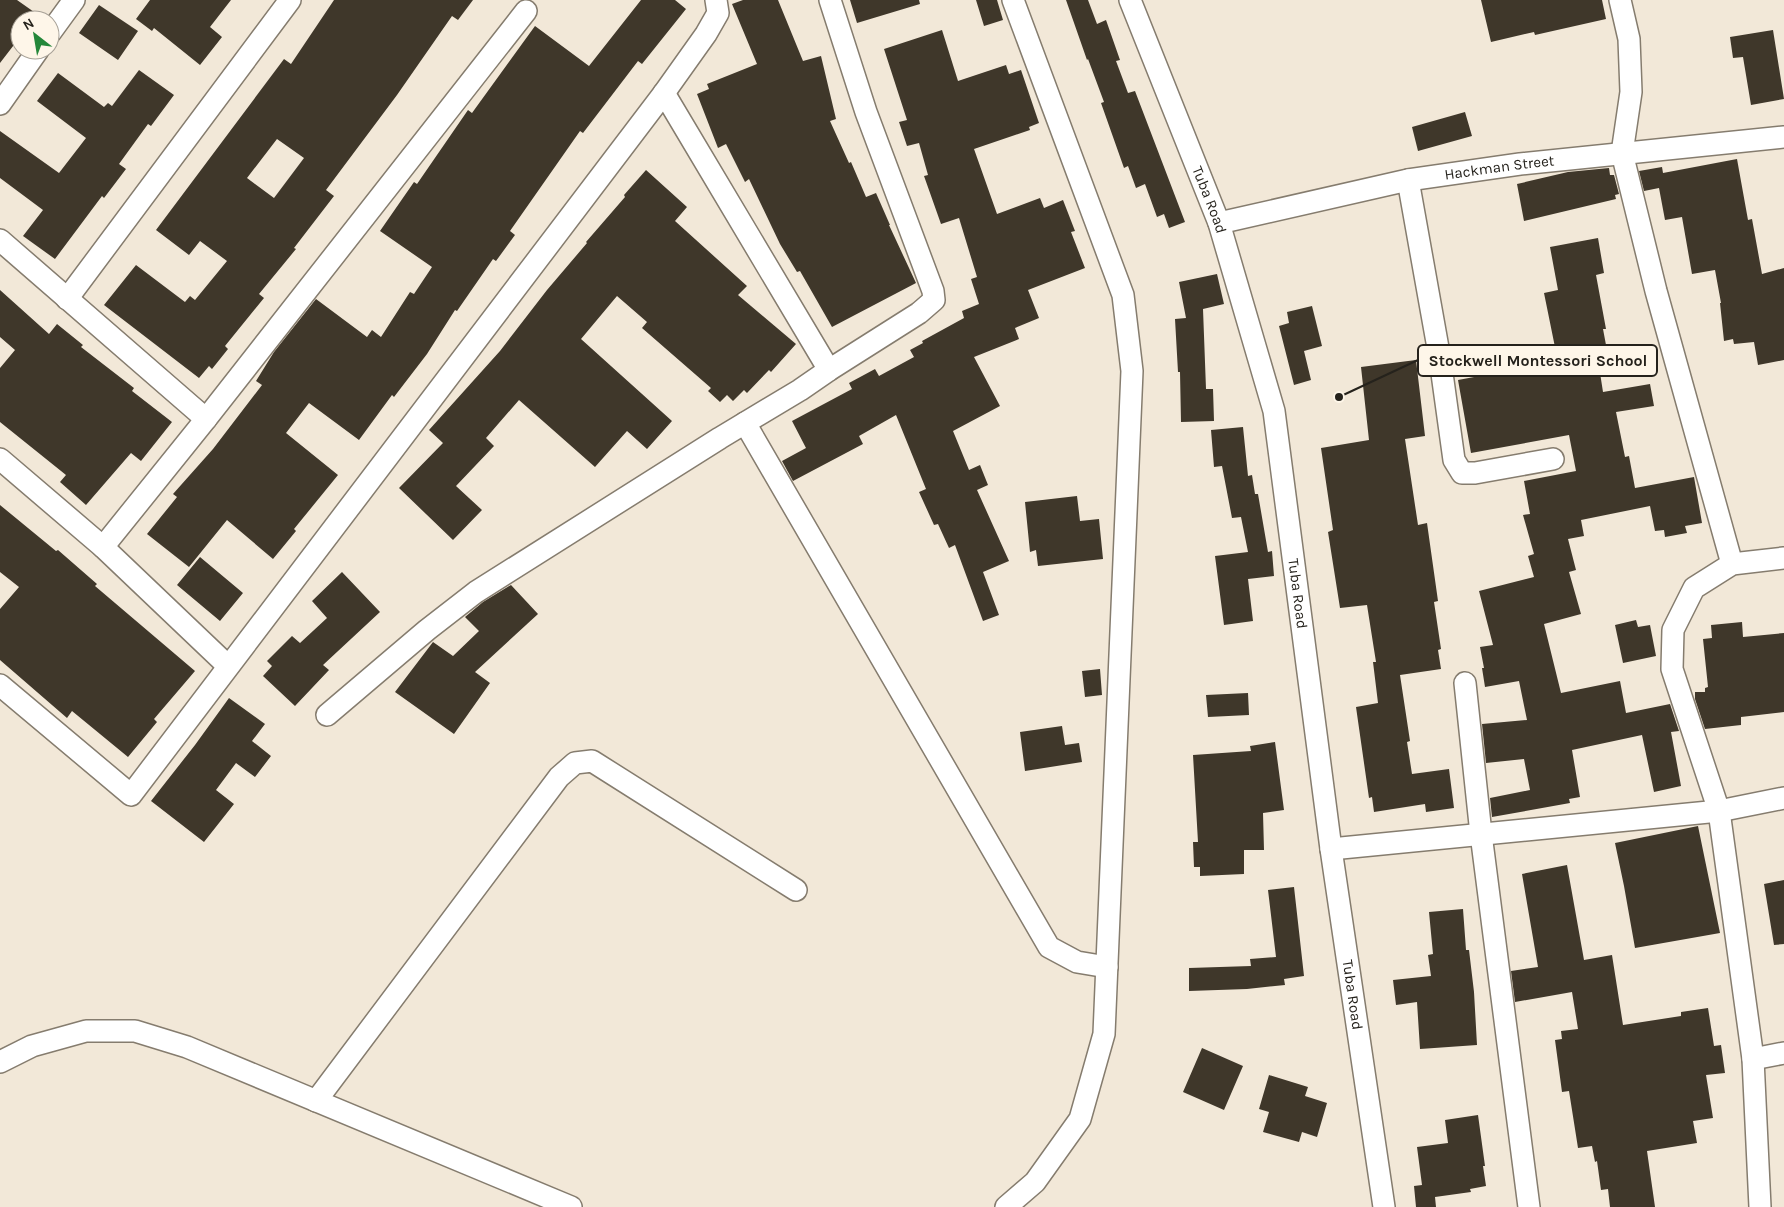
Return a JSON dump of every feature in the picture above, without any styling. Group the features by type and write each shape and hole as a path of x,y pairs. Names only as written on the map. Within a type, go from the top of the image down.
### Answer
{"street":[{"path":"60,19 74,0"},
{"path":"67,299 290,0"},
{"path":"0,685 130,795 664,93 706,34 718,13 716,0"},
{"path":"328,715 427,630 476,592 800,390 920,313 934,300 933,291 866,112 830,0"},
{"path":"1006,1207 1035,1182 1080,1119 1104,1034 1132,371 1123,295 1013,0"},
{"name":"Tuba Road","path":"1130,0 1219,223 1274,411 1331,849 1384,1207"},
{"path":"1620,0 1628,39 1631,92 1622,153 1656,291 1732,564"},
{"path":"102,547 206,419 526,11"},
{"path":"0,104 31,60"},
{"path":"664,93 829,370"},
{"name":"Hackman Street","path":"1219,223 1408,180 1622,153 1784,137"},
{"path":"1408,180 1440,358 1454,460 1462,472 1475,474 1553,459"},
{"path":"0,240 206,419"},
{"path":"745,423 1049,947 1076,962 1107,967"},
{"path":"0,459 102,547 228,666"},
{"path":"1760,1207 1753,1059 1719,811 1672,669 1673,630 1694,588 1732,564 1784,558"},
{"path":"1465,683 1481,834 1529,1207"},
{"path":"316,1101 559,777 575,763 592,761 796,890"},
{"path":"1331,849 1719,811 1784,798"},
{"path":"0,1062 32,1046 86,1031 135,1031 187,1047 571,1207"},
{"path":"1753,1059 1784,1053"}],"building":[{"path":"0,0 17,0 31,10 10,10 10,50 0,63"},
{"path":"150,0 231,0 210,27 222,37 200,65 154,28 152,31 136,19"},
{"path":"334,0 473,0 458,20 452,16 397,95 326,190 334,196 294,248 296,249 259,294 264,298 225,346 228,349 212,369 209,366 199,378 104,305 136,265 185,302 190,296 195,300 227,261 200,241 189,255 156,230 284,59 291,64","holes":["277,139 304,158 274,198 247,178"]},
{"path":"641,0 675,0 686,9 642,64 638,61 583,133 580,131 510,231 515,235 496,261 493,259 457,311 455,310 427,354 394,397 392,395 359,440 309,403 286,433 338,475 294,529 296,531 273,559 227,520 189,567 147,534 177,497 173,494 213,449 262,385 256,381 274,352 316,299 367,337 372,330 381,337 410,292 414,294 432,267 380,231 414,182 417,184 468,110 472,113 535,26 589,66"},
{"path":"743,0 778,0 803,61 821,56 836,119 830,121 866,197 876,193 916,283 832,327 800,271 797,272 780,244 749,179 745,182 726,144 718,148 697,94 709,89 707,84 757,64 732,4"},
{"path":"850,0 919,0 920,4 857,23"},
{"path":"976,0 997,0 1003,20 984,26"},
{"path":"1066,0 1088,0 1097,24 1106,20 1120,60 1116,61 1128,93 1135,91 1185,222 1169,228 1164,214 1157,217 1145,184 1136,188 1128,166 1124,168 1101,103 1104,102"},
{"path":"1481,0 1602,0 1606,19 1535,35 1534,32 1491,42"},
{"path":"99,5 138,31 118,60 79,33"},
{"path":"942,30 958,81 1006,65 1009,74 1021,70 1039,123 1029,127 1030,130 974,149 997,214 1040,198 1044,208 1063,200 1075,231 1071,232 1085,268 1028,290 1039,318 1015,328 1019,339 974,357 1000,406 953,431 969,470 980,465 988,485 977,490 1009,561 983,572 999,615 983,621 955,545 949,548 938,524 934,525 919,492 926,489 896,415 859,436 863,444 793,481 782,461 806,448 792,421 852,389 849,383 875,369 879,376 914,357 910,350 923,343 922,341 964,318 962,311 979,304 971,279 977,277 959,218 941,224 924,176 928,175 919,143 907,146 899,122 907,120 884,49"},
{"path":"1773,30 1784,99 1751,105 1743,57 1733,58 1730,37"},
{"path":"139,70 174,95 151,126 148,124 119,164 126,169 104,198 102,196 55,259 23,236 43,210 0,178 0,131 59,173 86,138 37,101 58,73 104,107 108,103 112,106"},
{"path":"1465,112 1472,136 1418,151 1412,127"},
{"path":"1737,159 1748,220 1752,219 1762,274 1784,268 1784,360 1758,365 1754,342 1734,344 1733,339 1724,341 1721,303 1715,270 1692,274 1682,217 1665,220 1659,188 1644,191 1639,171 1662,167 1663,173"},
{"path":"1609,168 1610,175 1614,175 1619,194 1615,195 1616,199 1524,221 1517,184 1568,172"},
{"path":"646,170 687,207 675,221 747,286 738,295 796,344 771,372 769,370 747,393 744,390 733,401 727,395 720,402 708,391 711,388 642,328 647,322 617,296 581,339 672,421 647,449 627,431 595,467 519,400 486,438 494,446 456,486 482,510 453,540 399,488 443,443 429,430 500,351 547,290"},
{"path":"1598,238 1604,273 1596,275 1606,329 1603,329 1606,345 1596,347 1603,392 1650,384 1654,406 1616,412 1625,457 1629,456 1635,488 1694,477 1702,523 1685,526 1687,533 1665,537 1664,530 1655,531 1650,506 1581,520 1584,536 1568,539 1576,570 1569,572 1581,614 1544,624 1561,693 1620,681 1626,713 1670,704 1679,731 1671,732 1681,786 1654,792 1642,735 1572,750 1580,797 1569,799 1570,803 1492,817 1490,798 1530,790 1524,759 1486,763 1482,724 1527,720 1519,681 1485,687 1480,647 1493,645 1479,591 1534,577 1528,556 1534,554 1523,515 1530,514 1524,481 1576,471 1569,435 1471,453 1458,380 1501,372 1497,349 1519,344 1524,368 1558,362 1544,293 1558,290 1550,247"},
{"path":"1217,274 1224,304 1203,309 1206,389 1213,389 1214,421 1181,422 1180,372 1178,372 1175,319 1186,318 1179,282"},
{"path":"0,290 49,334 57,324 83,345 81,347 134,388 132,391 172,422 141,461 131,453 86,505 60,482 66,475 0,422 0,368 15,350 0,337"},
{"path":"1312,306 1322,346 1304,351 1311,380 1294,385 1279,326 1289,323 1287,312"},
{"path":"1416,360 1425,436 1405,439 1418,525 1427,523 1438,601 1434,602 1441,649 1438,650 1441,669 1400,675 1410,741 1407,742 1412,774 1449,769 1454,808 1426,812 1425,804 1374,812 1372,797 1369,798 1356,707 1378,703 1373,662 1376,662 1367,605 1340,608 1328,532 1333,530 1321,448 1369,440 1361,367"},
{"path":"1243,427 1248,476 1252,475 1255,494 1258,494 1268,552 1272,551 1274,576 1248,579 1253,621 1224,625 1215,556 1248,552 1241,517 1232,518 1222,466 1214,467 1211,430"},
{"path":"1077,496 1080,521 1099,519 1103,559 1038,566 1036,550 1030,552 1025,502"},
{"path":"0,505 56,551 58,550 97,584 95,586 195,671 154,719 157,722 128,757 72,711 67,718 0,660 0,609 19,587 0,572"},
{"path":"200,557 243,593 220,621 177,585"},
{"path":"342,572 380,612 323,665 329,670 295,706 263,676 272,666 267,661 292,636 300,643 327,618 312,601"},
{"path":"511,585 538,614 475,672 490,683 454,734 395,692 433,642 453,656 479,631 465,617 483,602"},
{"path":"1636,620 1638,627 1650,625 1656,656 1623,663 1615,625"},
{"path":"1742,622 1743,637 1784,633 1784,712 1741,717 1741,725 1705,729 1695,699 1695,692 1705,692 1705,688 1708,687 1703,639 1712,638 1711,625"},
{"path":"1100,669 1102,695 1085,697 1082,671"},
{"path":"1248,693 1249,715 1208,717 1206,695"},
{"path":"229,698 265,724 252,741 271,756 255,777 236,763 216,790 234,804 204,842 151,801"},
{"path":"1062,726 1065,745 1079,743 1082,762 1025,771 1020,732"},
{"path":"1275,742 1284,810 1263,813 1264,850 1244,850 1244,874 1200,876 1200,867 1194,867 1193,842 1198,842 1193,755 1251,751 1250,746"},
{"path":"1698,826 1720,933 1635,948 1615,843"},
{"path":"1567,865 1584,960 1612,955 1623,1025 1681,1016 1681,1012 1708,1008 1714,1046 1721,1045 1725,1073 1706,1075 1713,1118 1693,1121 1697,1143 1647,1151 1655,1207 1610,1207 1608,1189 1601,1190 1597,1161 1595,1162 1592,1146 1578,1148 1569,1091 1562,1092 1555,1040 1562,1039 1561,1031 1578,1029 1572,992 1515,1002 1511,971 1538,967 1522,874"},
{"path":"1784,880 1784,944 1774,945 1764,884"},
{"path":"1294,887 1304,976 1284,979 1285,985 1247,989 1189,991 1189,968 1251,966 1250,959 1276,957 1268,890"},
{"path":"1463,909 1466,950 1469,950 1474,992 1477,1045 1420,1049 1417,1002 1396,1005 1393,980 1431,976 1428,955 1433,954 1429,912"},
{"path":"1202,1048 1243,1066 1224,1110 1183,1092"},
{"path":"1269,1075 1308,1087 1305,1096 1327,1103 1317,1137 1302,1132 1299,1142 1263,1132 1269,1112 1259,1109"},
{"path":"1478,1115 1486,1186 1470,1189 1471,1192 1435,1197 1436,1207 1416,1207 1414,1186 1422,1185 1417,1147 1448,1143 1445,1120"}],"place":[{"name":"Stockwell Montessori School","path":"1339,397"}]}
